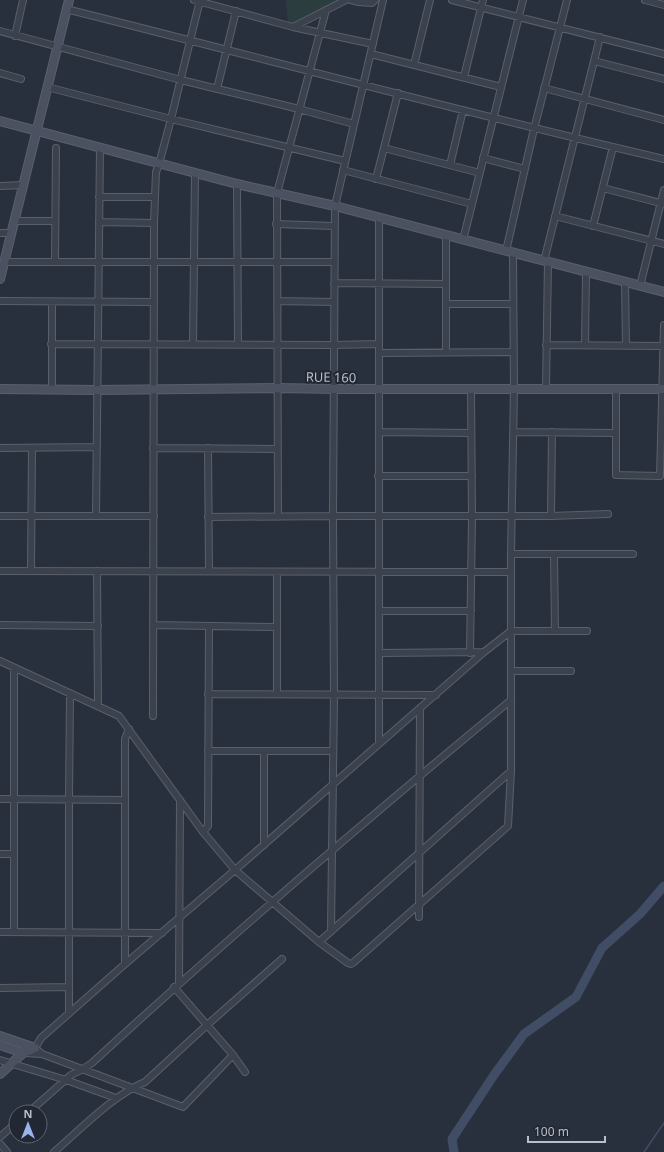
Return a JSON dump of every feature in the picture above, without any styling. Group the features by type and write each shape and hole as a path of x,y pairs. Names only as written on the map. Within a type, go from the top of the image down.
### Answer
{"street":[{"path":"15,36 24,0"},
{"path":"0,279 56,47 69,0"},
{"path":"153,716 154,197 156,172 191,40 198,0 293,27 373,44"},
{"path":"293,27 346,0"},
{"path":"351,0 372,3 375,0"},
{"path":"331,931 334,784 333,516 335,206 383,0"},
{"path":"414,65 430,0"},
{"path":"452,0 664,54"},
{"path":"464,78 483,0"},
{"path":"463,240 523,0"},
{"path":"0,661 119,716 203,832 235,870 319,942 351,964 508,826 511,771 511,554 514,432 513,304 510,252 534,129 567,0"},
{"path":"645,0 664,5"},
{"path":"66,9 310,70 534,129 664,159"},
{"path":"278,517 277,193 326,10"},
{"path":"217,89 236,11"},
{"path":"0,31 181,80 300,109 354,124"},
{"path":"546,388 546,261 555,216 600,37"},
{"path":"371,54 501,87"},
{"path":"594,60 664,79"},
{"path":"0,73 21,79"},
{"path":"47,88 345,161"},
{"path":"544,88 664,120"},
{"path":"376,179 398,93"},
{"path":"450,165 463,110"},
{"path":"0,121 159,164 237,184 335,206 664,292"},
{"path":"593,226 613,147"},
{"path":"55,262 56,148"},
{"path":"96,515 100,148"},
{"path":"384,148 480,173"},
{"path":"483,158 525,169"},
{"path":"343,170 472,204"},
{"path":"193,344 195,173"},
{"path":"237,184 238,345"},
{"path":"0,186 23,185"},
{"path":"603,188 662,204"},
{"path":"640,286 662,204 664,190"},
{"path":"99,197 154,197"},
{"path":"555,216 664,244"},
{"path":"378,217 378,744"},
{"path":"14,222 56,221"},
{"path":"98,222 154,223"},
{"path":"276,224 334,226"},
{"path":"0,233 11,233"},
{"path":"446,235 446,352"},
{"path":"4,262 334,262"},
{"path":"585,346 586,272"},
{"path":"625,282 626,346"},
{"path":"334,284 446,284"},
{"path":"278,301 334,302"},
{"path":"0,302 154,302"},
{"path":"52,302 52,389"},
{"path":"446,304 513,304"},
{"path":"616,388 616,475 660,476 664,325"},
{"path":"51,344 379,344"},
{"path":"546,345 664,346"},
{"path":"379,353 513,352"},
{"name":"RUE 160","path":"0,389 663,389"},
{"path":"470,653 472,516 471,389"},
{"path":"379,432 471,433"},
{"path":"514,432 616,433"},
{"path":"550,516 552,432"},
{"path":"0,448 97,447"},
{"path":"31,571 32,448"},
{"path":"153,448 277,449"},
{"path":"208,448 209,571"},
{"path":"378,476 472,476"},
{"path":"208,517 550,516 608,514"},
{"path":"0,516 154,516"},
{"path":"511,554 633,554"},
{"path":"554,554 555,632"},
{"path":"0,571 511,572"},
{"path":"97,571 98,706"},
{"path":"277,572 277,694"},
{"path":"378,611 471,611"},
{"path":"0,625 98,626"},
{"path":"154,625 277,626"},
{"path":"203,832 208,826 209,626"},
{"path":"0,1074 23,1053 35,1048 41,1038 69,1012 264,845 484,652 511,631 587,631"},
{"path":"379,653 484,652"},
{"path":"14,668 14,932"},
{"path":"511,671 571,671"},
{"path":"69,1012 70,693"},
{"path":"208,694 436,695"},
{"path":"38,1104 71,1075 92,1063 177,985 272,902 420,775 511,700"},
{"path":"419,917 420,708"},
{"path":"125,964 125,739 129,729"},
{"path":"208,751 334,751"},
{"path":"264,751 264,845"},
{"path":"319,942 511,771"},
{"path":"0,799 125,800"},
{"path":"180,800 180,917 177,985 245,1072"},
{"path":"0,854 14,854"},
{"path":"0,932 162,933"},
{"path":"54,1152 116,1098 133,1087 145,1082 282,959"},
{"path":"0,988 69,987"},
{"path":"0,1036 35,1048 42,1054"},
{"path":"0,1045 23,1053 42,1054 183,1106 233,1055"},
{"path":"0,1060 66,1080 116,1098"},
{"path":"0,1137 8,1130"},
{"path":"0,1144 7,1152"}],"shaded area":[{"path":"286,0 339,0 292,25 288,23"}],"waterway":[{"path":"454,1152 452,1139 494,1075 524,1034 576,997 602,948 640,914 664,886"},
{"path":"644,1152 664,1123"}]}
